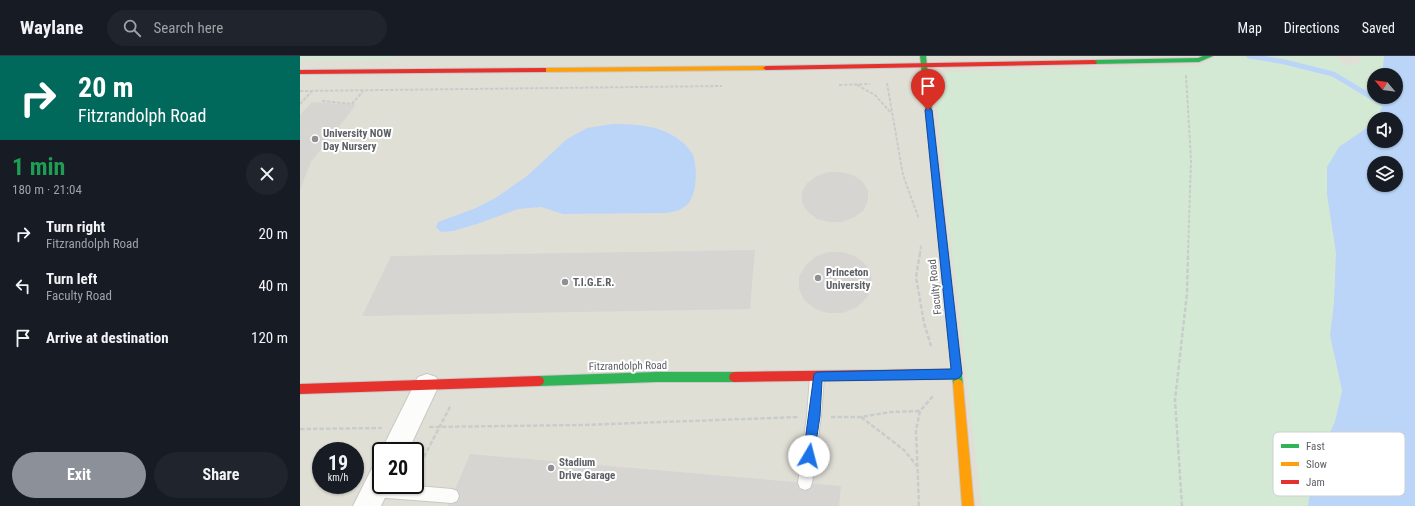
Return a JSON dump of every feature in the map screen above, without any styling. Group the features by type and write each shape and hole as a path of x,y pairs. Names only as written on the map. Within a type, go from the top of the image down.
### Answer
{"street":[{"name":"Faculty Road","path":"923,56 957,374 968,506"},
{"path":"300,72 924,66 1199,60 1210,56"},
{"name":"Fitzrandolph Road","path":"300,389 657,377 817,377 957,374"},
{"path":"399,442 427,385"}],"lane":[{"path":"805,483 814,416 817,377"},
{"path":"421,494 452,496"}],"path":[{"path":"1182,506 1175,400 1178,357 1187,294 1190,160 1186,76 1191,67 1199,60"},
{"path":"834,85 872,84"},
{"path":"887,84 903,175 920,223"},
{"path":"856,85 876,95 892,113"},
{"path":"300,91 604,89 725,86"},
{"path":"300,104 313,91"},
{"path":"322,102 352,104 363,91"},
{"path":"919,506 916,430 920,412 930,402 936,391 936,374 933,355 924,323 916,277 922,240"},
{"path":"424,457 462,384"},
{"path":"300,428 406,428 591,424 814,416 860,417 891,412 920,412"},
{"path":"860,417 904,450 918,467"}],"shaded area":[{"name":"Princeton University","path":"300,56 1384,56 1383,68 1367,68 1367,104 1382,104 1378,112 1367,112 1367,148 1369,148 1321,432 1273,432 1273,496 1310,496 1308,506 300,506"}],"green space":[{"path":"300,56 394,56 392,59 300,60"},
{"path":"1215,56 1338,56 1337,59 1347,66 1359,63 1361,56 1384,56 1383,68 1367,68 1367,104 1383,104 1380,112 1367,112 1367,127 1339,147 1327,194 1336,253 1334,303 1330,335 1342,391 1335,421 1330,432 1273,432 1273,496 1309,496 1308,506 982,506 948,215 935,82 946,82 945,72 1197,66 1204,64"}],"water":[{"path":"1384,56 1415,56 1415,506 1308,506 1309,496 1405,496 1405,432 1330,432 1335,421 1342,391 1330,335 1334,303 1336,253 1327,194 1327,167 1339,147 1367,127 1367,148 1403,148 1403,112 1380,112 1383,104 1403,104 1403,68 1383,68"},
{"path":"612,124 639,125 657,129 674,136 686,146 694,158 696,172 695,187 688,204 683,208 666,213 563,214 541,207 518,209 453,231 441,232 436,227 438,222 476,208 497,197 527,176 567,139 587,128"}],"building":[{"name":"University NOW Day Nursery","path":"312,102 356,105 311,162 300,189 300,115"},
{"path":"828,172 841,172 853,175 862,181 868,190 868,200 864,210 855,217 842,222 829,222 817,219 807,211 802,202 802,192 807,183 817,176"},
{"name":"T.I.G.E.R.","path":"755,250 750,309 362,316 391,256"},
{"path":"828,252 842,252 855,256 865,264 871,274 872,287 867,298 857,307 843,313 828,313 815,309 804,300 799,289 799,277 805,266 815,257"},
{"name":"Stadium Drive Garage","path":"470,454 841,486 839,506 448,506"}],"waterway":[{"path":"1249,56 1285,62 1333,74 1390,108"}],"traffic: fast":[{"path":"923,56 958,384"},
{"path":"1094,62 1199,60 1210,56"},
{"path":"539,381 657,377 734,377"}],"traffic: slow":[{"path":"544,70 766,68"},
{"path":"958,384 968,506"}],"traffic: jam":[{"path":"766,68 1094,62"},
{"path":"300,72 544,70"},
{"path":"734,377 957,374"},
{"path":"300,389 539,381"}],"place":[{"name":"University NOW Day Nursery","path":"315,139"},
{"name":"Princeton University","path":"818,278"},
{"name":"T.I.G.E.R.","path":"565,282"},
{"name":"Stadium Drive Garage","path":"551,468"}],"route":[{"path":"809,456 817,377 957,374 928,110"}]}
